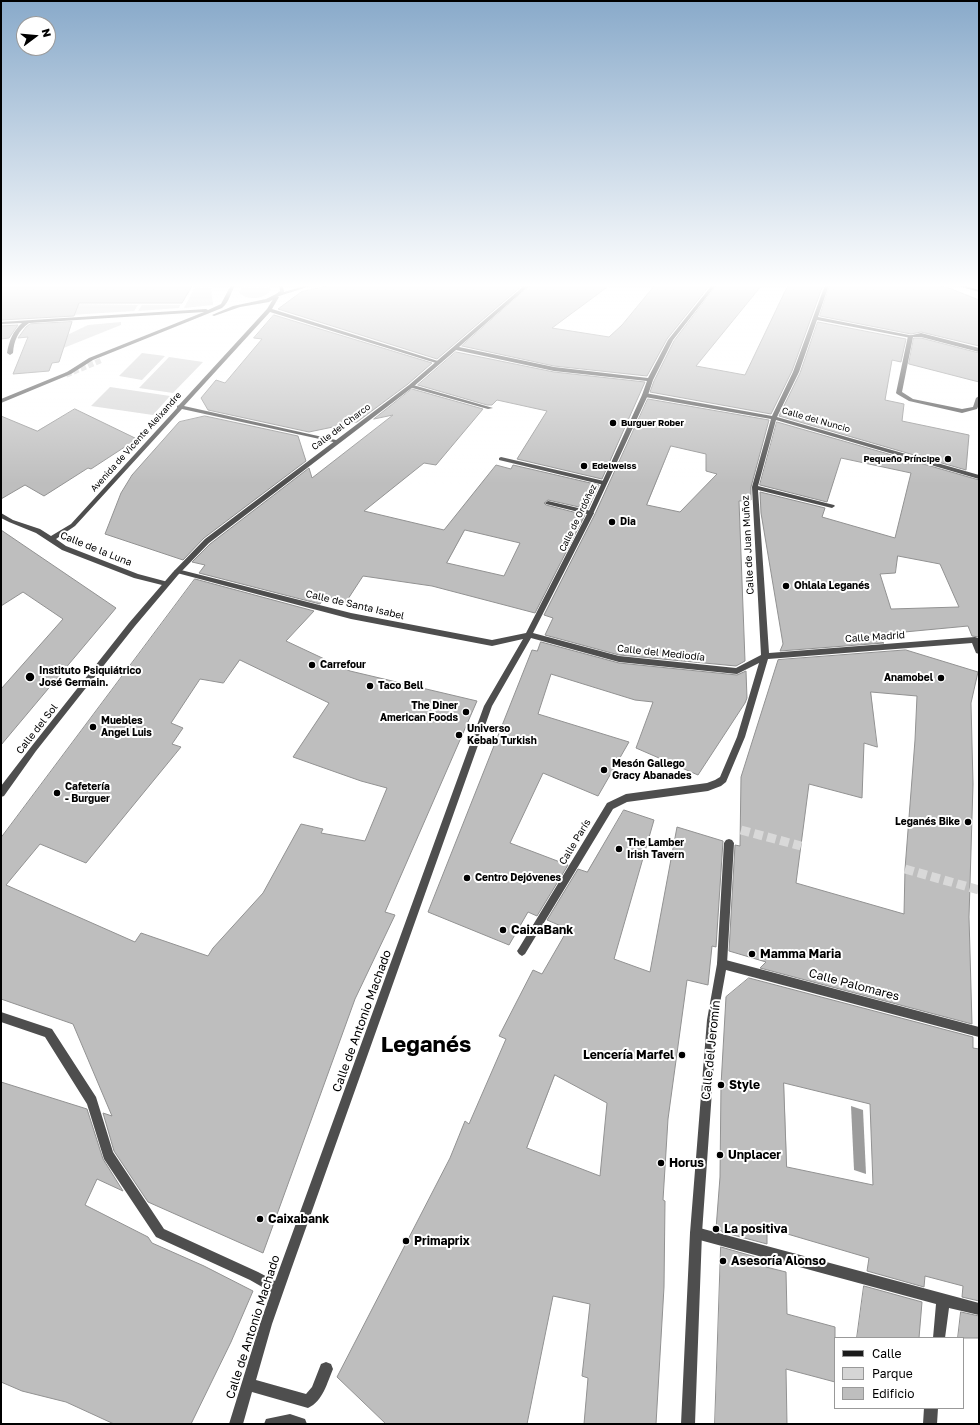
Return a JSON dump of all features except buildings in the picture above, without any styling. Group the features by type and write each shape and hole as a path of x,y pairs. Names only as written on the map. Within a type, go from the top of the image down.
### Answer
{"street":[{"path":"1,396 110,352"},
{"path":"102,360 123,352"},
{"name":"Avenida de Vicente Aleixandre","path":"50,540 73,525 230,352"},
{"path":"404,352 438,362"},
{"name":"Calle del Charco","path":"166,584 207,541 411,386 451,352"},
{"path":"472,352 554,369 650,380"},
{"name":"Calle de Ordóñez","path":"529,634 591,513 645,395 650,380 665,352"},
{"name":"Calle de Juan Muñoz","path":"610,806 626,798 708,787 718,783 723,779 741,737 765,656 755,487 774,418 796,372 804,352"},
{"path":"908,352 899,393 911,400 962,411 975,408 979,398"},
{"path":"1,401 69,373 89,360"},
{"path":"411,386 490,408"},
{"name":"Calle del Nuncio","path":"645,395 774,418 979,477"},
{"path":"179,407 336,442"},
{"path":"501,459 604,483"},
{"path":"755,487 832,506"},
{"path":"548,503 591,513"},
{"name":"Calle de la Luna","path":"1,515 11,521 38,531 64,548 136,576 166,584"},
{"name":"Calle de Santa Isabel","path":"177,571 351,616 492,643 529,634"},
{"name":"Calle del Sol","path":"1,793 51,726 166,584"},
{"name":"Calle del Mediodía","path":"529,634 619,659 737,671 765,656"},
{"name":"Calle de Antonio Machado","path":"236,1424 278,1289 488,706 529,634"},
{"name":"Calle Madrid","path":"765,656 977,640 979,651"},
{"name":"Calle París","path":"522,951 610,806"},
{"name":"Calle del Jeromín","path":"688,1424 696,1233 712,1020 722,964 729,843"},
{"name":"Calle Palomares","path":"722,964 979,1032"},
{"path":"1,1017 48,1033 92,1101 108,1155 160,1233 254,1276 278,1289"},
{"path":"696,1233 979,1309"},
{"path":"939,1337 943,1300"},
{"path":"248,1384 308,1401 317,1392 326,1369"},
{"path":"930,1424 932,1409"},
{"path":"271,1424 290,1421 300,1424"}],"green space":[{"path":"142,353 165,356 142,380 119,376"},
{"path":"169,357 203,362 173,393 139,388"},
{"path":"110,387 170,396 153,415 91,406"}],"shaded area":[{"path":"851,1106 863,1110 866,1174 854,1170"}],"tunnel":[{"path":"66,375 102,360"},
{"path":"741,830 801,846"},
{"path":"905,869 979,890"}],"place":[{"name":"Burguer Rober","path":"613,423"},
{"name":"Pequeño Príncipe","path":"948,459"},
{"name":"Edelweiss","path":"584,466"},
{"name":"Dia","path":"612,522"},
{"name":"Ohlala Leganés","path":"786,586"},
{"name":"Carrefour","path":"312,665"},
{"name":"Instituto Psiquiátrico José Germain.","path":"30,677"},
{"name":"Anamobel","path":"941,678"},
{"name":"Taco Bell","path":"370,686"},
{"name":"The Diner American Foods","path":"466,712"},
{"name":"Muebles Angel Luis","path":"93,727"},
{"name":"Universo Kebab Turkish","path":"459,735"},
{"name":"Mesón Gallego Gracy Abanades","path":"604,770"},
{"name":"Cafetería - Burguer","path":"57,793"},
{"name":"Leganés Bike","path":"968,822"},
{"name":"The Lamber Irish Tavern","path":"619,849"},
{"name":"Centro Dejóvenes","path":"467,878"},
{"name":"CaixaBank","path":"503,930"},
{"name":"Mamma Maria","path":"752,954"},
{"name":"Lencería Marfel","path":"682,1055"},
{"name":"Style","path":"721,1085"},
{"name":"Unplacer","path":"720,1155"},
{"name":"Horus","path":"661,1163"},
{"name":"Caixabank","path":"260,1219"},
{"name":"La positiva","path":"716,1229"},
{"name":"Primaprix","path":"406,1241"},
{"name":"Asesoría Alonso","path":"723,1261"}],"district":[{"name":"Leganés","path":"426,1045"}]}
